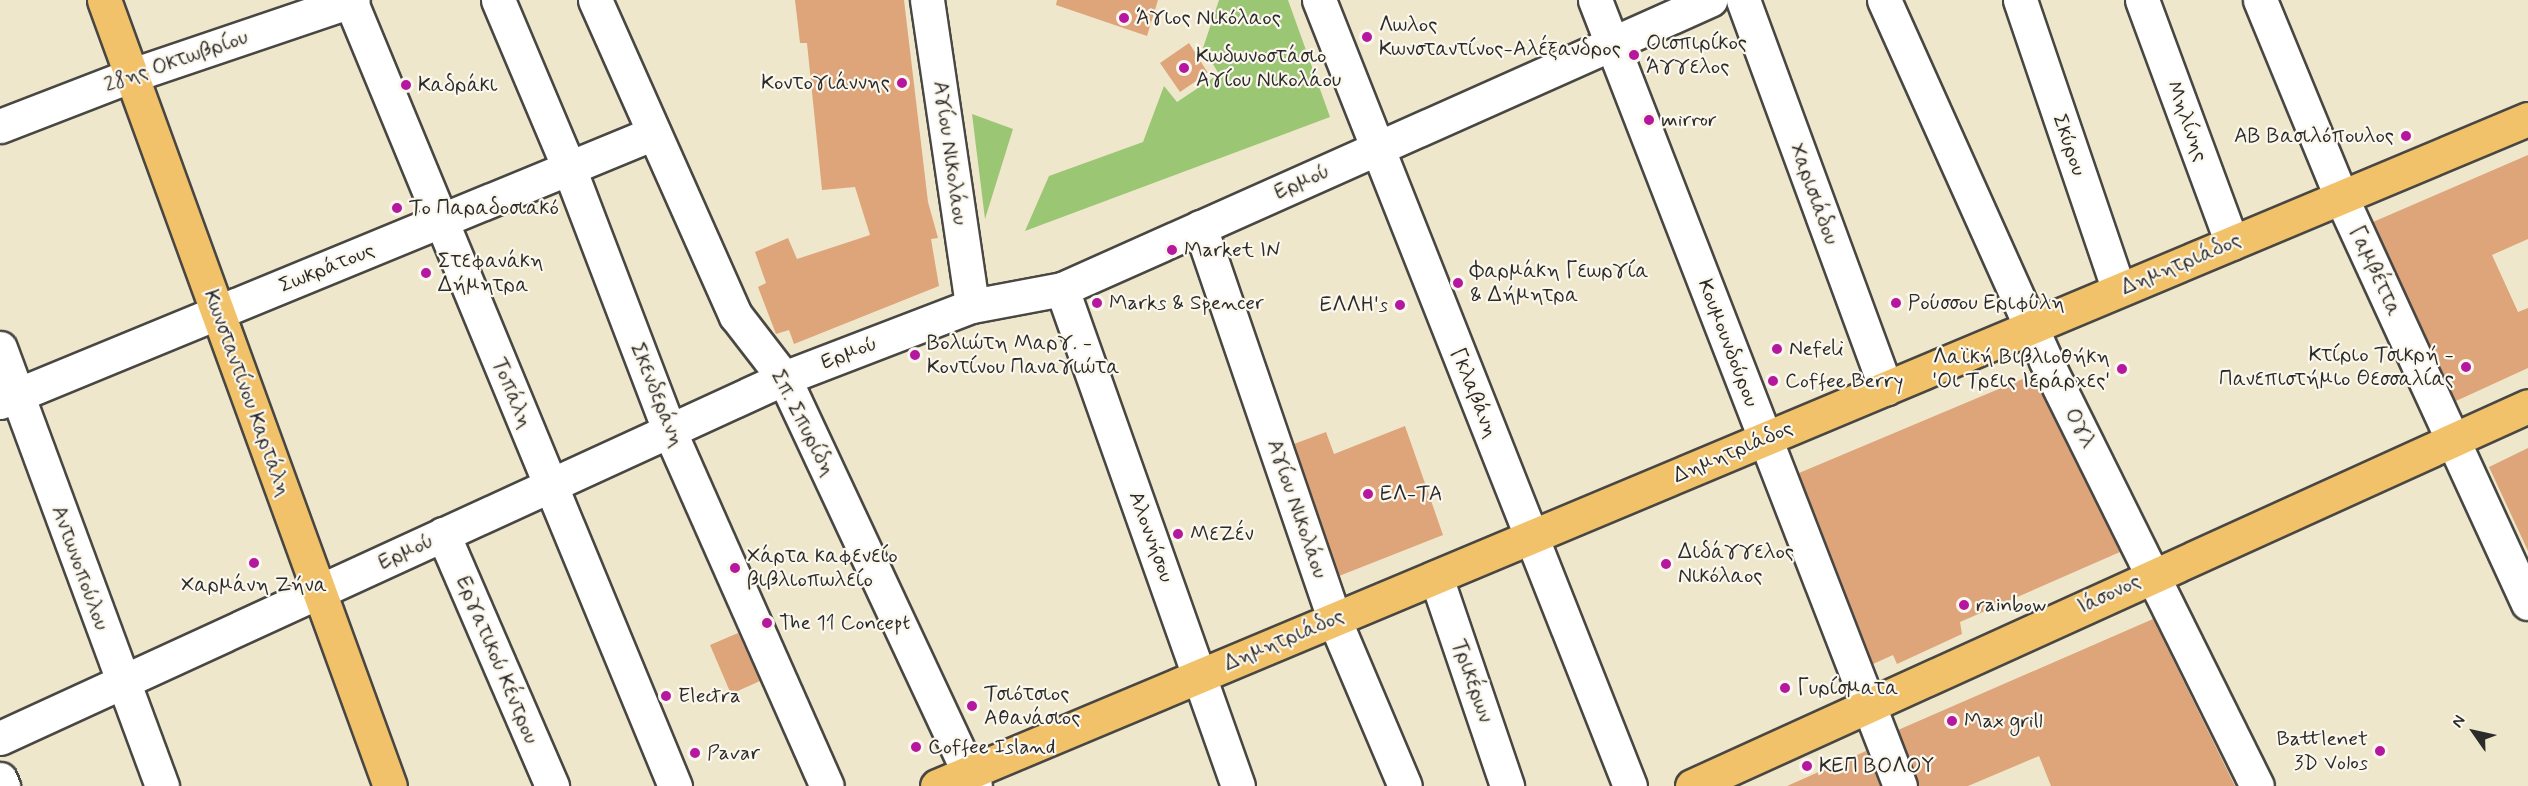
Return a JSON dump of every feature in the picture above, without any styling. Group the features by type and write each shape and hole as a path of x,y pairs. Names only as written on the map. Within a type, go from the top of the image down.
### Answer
{"main road":[{"name":"Κωνσταντίνου Καρτάλη","path":"104,0 390,786"},
{"name":"Δημητριάδος","path":"937,786 972,779 1201,675 2528,118"},
{"name":"Ιάσονος","path":"1692,786 2154,573 2528,406"}],"street":[{"name":"28ης Οκτωβρίου","path":"0,126 132,75 351,0"},
{"name":"Τοπάλη","path":"351,0 549,486 675,786"},
{"name":"Σκενδεράνη","path":"498,0 569,168 669,430 827,786"},
{"name":"Σπ. Σπυρίδη","path":"595,0 736,316 784,378 972,779"},
{"name":"Αγίου Νικολάου","path":"927,0 972,306"},
{"name":"Γκλαβάνη","path":"1319,0 1630,786"},
{"name":"Κουμουνδούρου","path":"1595,0 1900,786"},
{"name":"Ερμού","path":"0,738 784,378 972,306 1062,289 1710,0"},
{"name":"Χαρισιάδου","path":"1743,0 1886,388"},
{"name":"Ογλ","path":"1884,0 2031,327 2257,786"},
{"name":"Σκύρου","path":"2020,0 2119,290"},
{"name":"Μηλίνης","path":"2142,0 2232,243"},
{"name":"Γαμβέττα","path":"2260,0 2341,197 2528,603"},
{"name":"Σωκράτους","path":"9,398 654,133"},
{"name":"Αγίου Νικολάου","path":"1200,227 1335,619 1406,786"},
{"name":"Αλοννήσου","path":"1062,289 1201,675 1238,786"},
{"name":"Αντωνοπούλου","path":"0,348 9,398 162,786"},
{"name":"Εργατικού Κέντρου","path":"443,534 552,786"},
{"name":"Τρικέρων","path":"1436,577 1507,786"},
{"path":"0,779 3,786"}],"green space":[{"path":"1219,0 1288,0 1330,117 1025,231 1049,176 1143,142 1164,86 1177,102 1219,74 1203,48"},
{"path":"972,114 1013,129 985,219"}],"building":[{"path":"795,0 904,0 928,202 938,238 931,239 939,286 794,344 789,330 776,334 758,287 766,283 755,252 788,238 797,259 870,235 855,187 822,190 807,43 800,43"},
{"name":"Άγιος Νικόλαος","path":"1057,0 1158,0 1147,36 1056,5"},
{"name":"Κωδωνοστάσιο Αγίου Νικολάου","path":"1189,43 1208,73 1180,92 1160,63"},
{"path":"2528,155 2528,239 2492,255 2518,312 2528,308 2528,368 2456,401 2373,222"},
{"path":"2032,375 2120,552 1960,622 1962,634 1897,664 1893,655 1873,664 1799,473"},
{"name":"ΕΛ-ΤΑ","path":"1405,426 1443,535 1339,576 1294,444 1326,432 1334,454"},
{"path":"2528,448 2528,551 2489,467"},
{"path":"2153,619 2235,786 2051,786 2039,756 1968,786 1918,786 1898,730"},
{"path":"738,633 760,681 731,694 710,645"},
{"path":"1866,751 1880,786 1787,786"}],"place":[{"name":"Άγιος Νικόλαος","path":"1124,18"},
{"name":"Λωλος Κωνσταντίνος-Αλέξανδρος","path":"1367,37"},
{"name":"Οισπιρίκος Άγγελος","path":"1634,55"},
{"name":"Κωδωνοστάσιο Αγίου Νικολάου","path":"1184,68"},
{"name":"Κοντογιάννης","path":"902,83"},
{"name":"Καδράκι","path":"406,85"},
{"name":"mirror","path":"1649,120"},
{"name":"ΑΒ Βασιλόπουλος","path":"2406,136"},
{"name":"Το Παραδοσιακό","path":"397,208"},
{"name":"Market IN","path":"1172,250"},
{"name":"Στεφανάκη Δήμητρα","path":"426,273"},
{"name":"Φαρμάκη Γεωργία & Δήμητρα","path":"1458,283"},
{"name":"Marks & Spencer","path":"1097,303"},
{"name":"Ρούσσου Εριφύλη","path":"1896,303"},
{"name":"ΕΛΛΗ's","path":"1400,305"},
{"name":"Nefeli","path":"1777,349"},
{"name":"Βολιώτη Μαργ. - Κοντίνου Παναγιώτα","path":"915,355"},
{"name":"Κτίριο Τσικρή - Πανεπιστήμιο Θεσσαλίας","path":"2466,367"},
{"name":"Λαϊκή Βιβλιοθήκη 'Οι Τρεις Ιεράρχες'","path":"2122,369"},
{"name":"Coffee Berry","path":"1773,381"},
{"name":"ΕΛ-ΤΑ","path":"1368,494"},
{"name":"ΜεΖέν","path":"1178,534"},
{"name":"Χαρμάνη Ζήνα","path":"254,563"},
{"name":"Διδάγγελος Νικόλαος","path":"1666,564"},
{"name":"Χάρτα καφενείο βιβλιοπωλείο","path":"735,568"},
{"name":"rainbow","path":"1964,605"},
{"name":"The 11 Concept","path":"767,623"},
{"name":"Γυρίσματα","path":"1785,688"},
{"name":"Electra","path":"666,696"},
{"name":"Τσιότσιος Αθανάσιος","path":"972,706"},
{"name":"Max grill","path":"1952,721"},
{"name":"Coffee Island","path":"916,747"},
{"name":"Battlenet 3D Volos","path":"2380,751"},
{"name":"Pavar","path":"695,753"},
{"name":"ΚΕΠ ΒΟΛΟΥ","path":"1807,766"}]}
